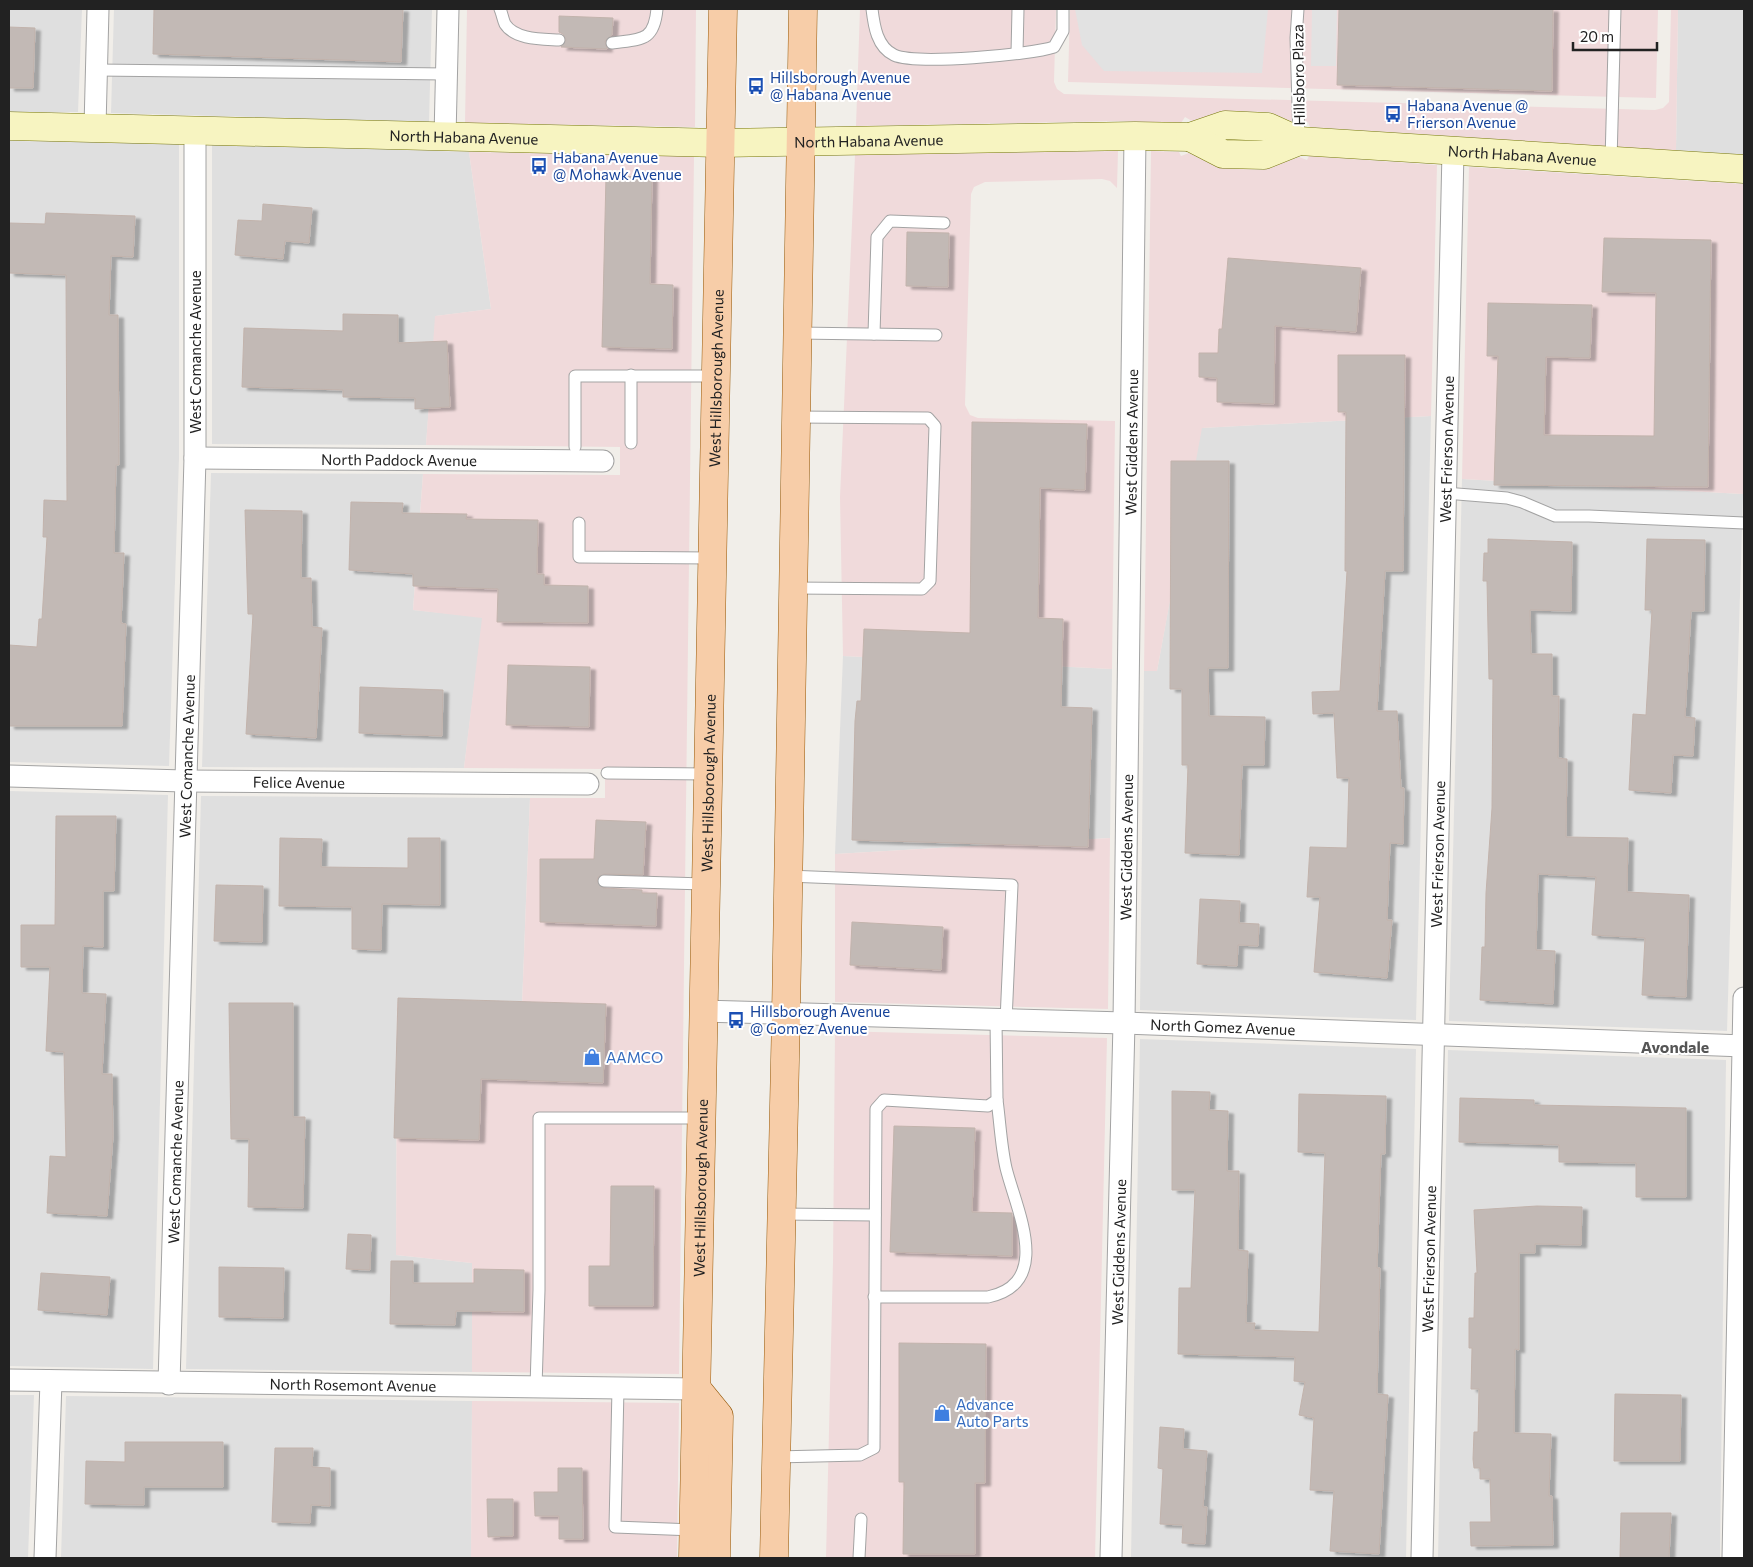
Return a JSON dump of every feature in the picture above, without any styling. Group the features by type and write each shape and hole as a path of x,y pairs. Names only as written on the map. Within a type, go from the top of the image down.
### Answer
{"main road":[{"name":"West Hillsborough Avenue","path":"693,1558 704,884 722,9"},
{"path":"774,1558 786,1015 796,333 803,9"},
{"path":"697,1389 718,1416 716,1558"}],"street":[{"path":"94,127 98,9"},
{"path":"445,137 448,9"},
{"name":"North Habana Avenue","path":"9,126 720,143 1135,136 1190,137 1223,154 1264,155 1300,141 1744,170"},
{"name":"West Comanche Avenue","path":"169,1384 184,781 195,458 195,129"},
{"name":"West Giddens Avenue","path":"1112,1558 1124,1023 1135,136"},
{"name":"West Frierson Avenue","path":"1422,1558 1432,1035 1453,151"},
{"name":"North Paddock Avenue","path":"195,458 604,461"},
{"name":"Felice Avenue","path":"9,776 184,781 588,784"},
{"path":"1733,1558 1744,998"},
{"name":"North Gomez Avenue","path":"702,1012 1124,1023 1744,1046"},
{"name":"North Rosemont Avenue","path":"9,1380 169,1384 697,1389"},
{"path":"45,1558 51,1381"}],"lane":[{"path":"500,9 506,25 518,34 534,38 559,40"},
{"path":"612,43 647,36 655,27 657,9"},
{"path":"872,9 877,36 885,49 894,55 911,58 959,59 1054,47 1063,31 1063,9"},
{"path":"1018,9 1018,53"},
{"name":"Hillsboro Plaza","path":"1298,9 1296,38 1300,141"},
{"path":"1611,161 1615,9"},
{"path":"96,70 446,74"},
{"path":"874,334 877,237 890,221 944,222"},
{"path":"796,333 936,335"},
{"path":"575,447 575,376 715,376"},
{"path":"631,376 631,444"},
{"path":"792,588 922,589 930,581 935,426 928,418 795,417"},
{"path":"1445,493 1507,498 1535,506 1555,516 1598,516 1744,523"},
{"path":"578,523 579,557 711,558"},
{"path":"607,773 707,774"},
{"path":"788,876 1012,885 1001,1020 997,1100 1006,1166 1026,1236 1025,1259 1018,1280 1005,1293 988,1297 874,1297"},
{"path":"604,881 704,884"},
{"path":"776,1457 860,1455 874,1448 876,1109 884,1100 988,1106 997,1100"},
{"path":"536,1387 540,1290 539,1118 700,1118"},
{"path":"781,1214 875,1215"},
{"path":"618,1388 615,1527 694,1530"},
{"path":"859,1558 861,1519"}],"shaded area":[{"path":"9,9 82,9 78,112 9,112"},
{"path":"114,9 432,9 429,122 111,113"},
{"path":"467,9 696,9 695,127 465,123"},
{"path":"860,9 1056,9 1054,82 1057,89 1064,94 1655,110 1663,108 1669,102 1671,9 1678,9 1676,150 1679,151 1310,127 1308,122 1300,125 1269,112 1225,111 1192,121 1185,117 1181,123 1118,121 856,126"},
{"path":"1070,9 1658,9 1656,98 1068,82"},
{"path":"1075,9 1268,9 1262,73 1104,71 1082,45"},
{"path":"1312,9 1337,9 1336,66 1311,66"},
{"path":"1678,9 1744,9 1744,155 1676,150"},
{"path":"9,141 179,143 179,458 169,766 9,762"},
{"path":"212,144 469,152 491,309 436,316 426,445 212,444"},
{"path":"1118,151 1117,188 1110,181 1102,179 985,182 974,187 971,194 965,405 970,415 978,418 1115,421 1112,669 843,656 840,497 855,155"},
{"path":"1151,151 1179,152 1181,156 1189,153 1222,168 1263,170 1299,157 1307,160 1309,156 1437,165 1431,416 1202,428 1157,671 1144,671"},
{"path":"469,152 694,156 679,1374 472,1372 472,1263 396,1255 397,1004 522,1005 530,798 605,798 605,769 464,768 482,618 413,610 423,474 620,475 620,447 426,445 435,316 491,309"},
{"path":"1469,167 1744,184 1743,494 1462,479"},
{"path":"1431,416 1416,1020 1140,1010 1144,671 1157,671 1201,428"},
{"path":"211,473 423,474 413,610 483,617 464,768 202,767"},
{"path":"1462,479 1743,494 1727,1031 1449,1021"},
{"path":"843,656 1112,669 1110,838 835,854"},
{"path":"9,791 168,795 153,1369 9,1366"},
{"path":"201,796 530,798 522,1005 397,1005 396,1255 472,1263 472,1372 186,1369"},
{"path":"1110,838 1108,1009 835,1002 835,854"},
{"path":"835,1031 1107,1038 1095,1558 826,1558 833,1262"},
{"path":"1140,1039 1416,1049 1406,1558 1131,1558"},
{"path":"1448,1050 1726,1060 1720,1558 1438,1558"},
{"path":"9,1395 34,1395 28,1558 9,1558"},
{"path":"66,1396 472,1401 471,1558 61,1558"},
{"path":"472,1401 679,1403 677,1558 471,1558"}],"building":[{"path":"154,9 403,9 401,62 153,54"},
{"path":"1339,9 1553,9 1552,91 1337,85"},
{"path":"559,16 613,18 612,35 605,41 607,49 561,47 566,40 563,34 559,32"},
{"path":"9,27 35,28 33,88 9,88"},
{"path":"606,176 652,177 650,284 673,285 672,349 602,347"},
{"path":"263,204 312,208 309,243 285,241 283,259 235,255 238,220 262,221"},
{"path":"46,213 135,216 133,257 111,256 109,315 118,315 119,465 116,465 114,553 124,553 121,623 126,624 122,726 9,726 9,645 37,647 39,619 42,619 47,537 43,537 44,500 67,501 66,275 9,273 9,223 45,224"},
{"path":"907,232 949,233 948,287 906,286"},
{"path":"1604,238 1711,240 1708,487 1494,485 1498,356 1487,356 1488,303 1592,305 1590,358 1546,357 1544,435 1654,436 1656,293 1602,292"},
{"path":"1228,258 1361,268 1356,332 1275,326 1274,404 1217,402 1217,378 1199,377 1199,353 1218,353 1219,329 1222,329"},
{"path":"343,314 398,315 398,343 447,341 450,407 415,409 415,398 343,397 343,390 242,387 244,328 343,331"},
{"path":"1338,355 1405,355 1403,571 1385,571 1377,711 1397,711 1401,788 1404,788 1403,844 1390,843 1387,920 1392,920 1387,978 1314,972 1320,897 1307,897 1310,847 1347,848 1349,778 1337,778 1334,713 1313,714 1312,692 1340,691 1347,571 1345,571 1346,412 1338,412"},
{"path":"972,422 1087,424 1085,490 1040,488 1038,618 1063,619 1061,707 1092,708 1088,847 852,840 855,721 857,701 861,701 864,629 970,633"},
{"path":"1171,461 1229,461 1228,668 1208,668 1209,716 1265,717 1264,765 1242,765 1239,855 1185,853 1188,765 1182,765 1182,689 1170,689"},
{"path":"351,502 403,503 402,513 467,514 466,519 538,520 537,574 544,574 544,585 588,586 588,623 497,622 498,589 413,586 413,574 349,570"},
{"path":"245,510 302,511 301,578 311,578 312,627 322,628 316,738 246,734 253,614 248,614"},
{"path":"1488,539 1572,542 1571,611 1530,610 1531,654 1552,654 1552,696 1559,696 1558,758 1567,759 1566,837 1628,838 1627,892 1689,895 1686,997 1642,995 1645,938 1592,935 1596,877 1538,874 1536,950 1555,951 1553,1004 1480,1000 1482,947 1485,947 1486,893 1492,808 1493,679 1489,679 1487,581 1483,581 1484,553 1488,553"},
{"path":"1647,539 1705,540 1704,611 1691,611 1685,717 1695,718 1693,756 1673,755 1671,793 1629,790 1633,714 1646,715 1652,610 1645,610"},
{"path":"508,665 590,667 589,727 506,725"},
{"path":"360,687 443,690 442,736 359,733"},
{"path":"56,816 116,816 114,891 103,891 103,947 83,946 82,993 106,994 102,1074 112,1074 113,1136 107,1216 47,1213 50,1156 66,1157 64,1052 46,1051 50,967 21,967 21,925 55,925"},
{"path":"596,820 646,822 643,875 604,874 598,877 597,881 603,888 642,890 642,893 657,893 656,926 540,922 540,859 594,859"},
{"path":"280,838 322,839 321,867 408,868 408,838 440,838 440,905 382,904 381,950 352,949 352,907 279,906"},
{"path":"216,885 263,886 262,942 214,941"},
{"path":"1200,899 1240,901 1239,923 1259,924 1258,946 1238,945 1237,966 1197,964"},
{"path":"852,922 943,927 941,970 850,965"},
{"path":"398,998 606,1004 603,1083 481,1079 479,1140 394,1138"},
{"path":"229,1003 293,1003 293,1117 305,1117 303,1208 248,1207 249,1139 231,1139"},
{"path":"1172,1091 1210,1092 1209,1110 1228,1111 1227,1171 1239,1171 1238,1250 1248,1251 1246,1323 1255,1323 1254,1330 1319,1332 1325,1153 1298,1152 1299,1094 1386,1096 1385,1154 1381,1154 1377,1268 1380,1268 1377,1394 1388,1395 1379,1554 1330,1551 1334,1491 1310,1490 1314,1418 1299,1415 1305,1382 1294,1381 1295,1357 1178,1354 1179,1288 1191,1288 1195,1190 1172,1190"},
{"path":"1460,1098 1534,1100 1534,1105 1686,1108 1686,1197 1636,1197 1636,1163 1559,1162 1559,1145 1459,1142"},
{"path":"894,1126 975,1128 972,1212 1012,1213 1012,1256 890,1252"},
{"path":"611,1186 654,1186 653,1306 589,1306 589,1266 610,1266"},
{"path":"1537,1206 1582,1207 1581,1245 1535,1244 1535,1253 1519,1253 1519,1350 1515,1349 1514,1433 1551,1434 1549,1496 1552,1496 1553,1545 1471,1546 1470,1522 1491,1522 1490,1479 1480,1479 1480,1468 1474,1468 1473,1459 1474,1432 1478,1432 1479,1389 1471,1389 1472,1348 1469,1348 1469,1318 1474,1318 1475,1273 1477,1273 1474,1210"},
{"path":"348,1234 371,1235 370,1270 346,1269"},
{"path":"391,1261 413,1261 413,1283 474,1283 474,1269 524,1270 524,1312 456,1311 455,1325 390,1324"},
{"path":"219,1267 284,1268 283,1318 219,1317"},
{"path":"41,1273 110,1277 107,1315 38,1310"},
{"name":"Advance Auto Parts","path":"899,1343 986,1344 985,1483 975,1483 975,1554 903,1554 904,1482 899,1482"},
{"path":"1615,1394 1681,1395 1680,1461 1614,1461"},
{"path":"1160,1427 1184,1429 1183,1449 1207,1451 1203,1507 1207,1507 1205,1544 1182,1543 1183,1525 1160,1524 1163,1469 1158,1468"},
{"path":"125,1442 223,1442 223,1487 144,1487 144,1505 85,1504 86,1461 125,1462"},
{"path":"275,1448 313,1448 312,1467 330,1468 330,1506 311,1505 310,1523 272,1522"},
{"path":"558,1468 582,1468 583,1539 559,1539 559,1516 535,1516 534,1492 558,1492"},
{"path":"487,1499 513,1499 513,1536 488,1537"},
{"path":"1621,1513 1671,1513 1669,1558 1620,1558"}],"place":[{"name":"Hillsborough Avenue @ Habana Avenue","path":"756,86"},
{"name":"Habana Avenue @ Frierson Avenue","path":"1393,114"},
{"name":"Habana Avenue @ Mohawk Avenue","path":"539,166"},
{"name":"Hillsborough Avenue @ Gomez Avenue","path":"736,1020"},
{"name":"AAMCO","path":"592,1057"},
{"name":"Advance Auto Parts","path":"942,1413"}],"district":[{"name":"Avondale","path":"1675,1046"}]}
